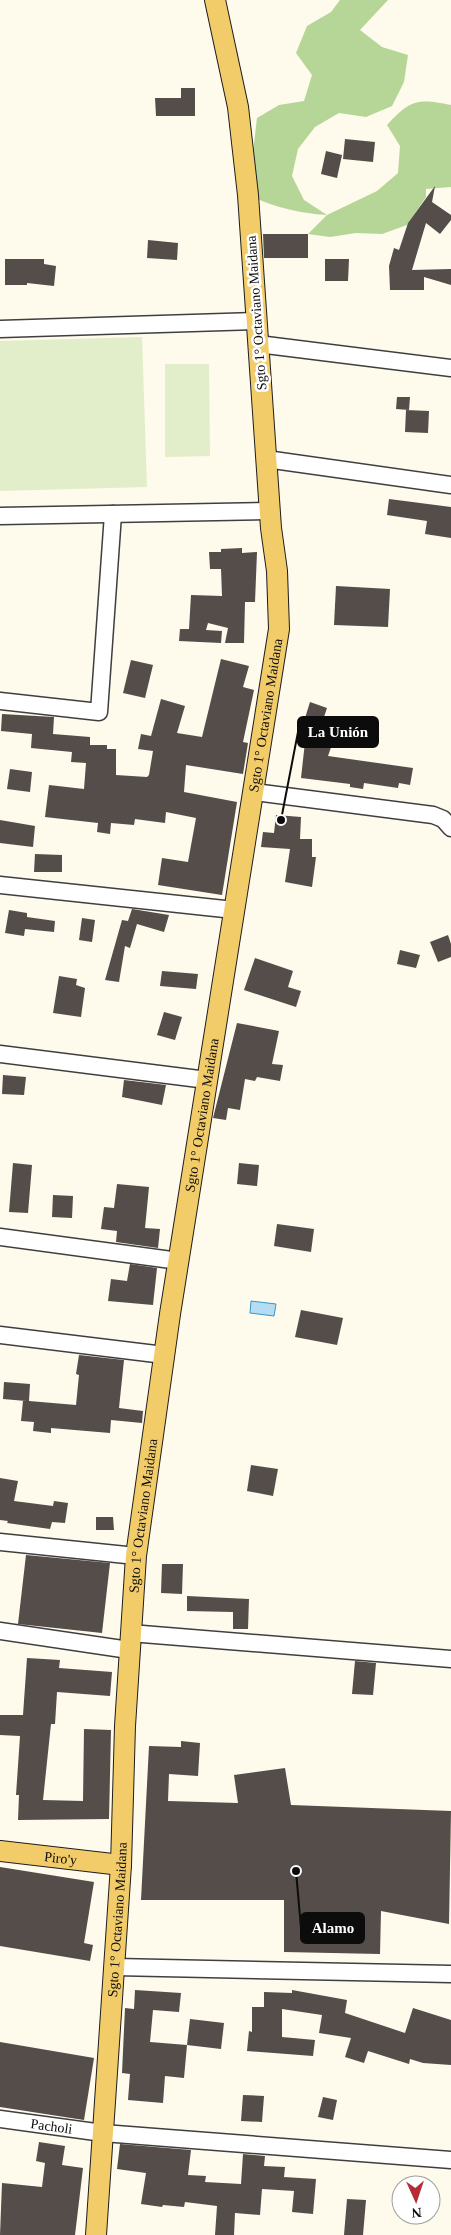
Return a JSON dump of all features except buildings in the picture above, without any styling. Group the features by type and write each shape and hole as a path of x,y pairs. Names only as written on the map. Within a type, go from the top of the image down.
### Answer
{"main road":[{"name":"Sgto 1° Octaviano Maidana","path":"96,2235 115,1967 121,1865 129,1642 136,1556 178,1261 279,629 277,571 270,511 248,195 238,107 215,0"},
{"name":"Piro'y","path":"0,1851 121,1865"}],"street":[{"path":"0,328 257,321"},
{"path":"258,344 451,368"},
{"path":"266,459 451,486"},
{"path":"0,516 270,511"},
{"path":"0,701 99,712 114,514"},
{"path":"254,792 433,815 443,819 451,828"},
{"path":"0,885 234,910"},
{"path":"0,1054 207,1080"},
{"path":"0,1237 178,1261"},
{"path":"0,1335 164,1356"},
{"path":"0,1542 136,1556"},
{"path":"0,1631 129,1642 451,1659"},
{"path":"115,1967 451,1974"},
{"name":"Pacholi","path":"0,2119 103,2133 451,2160"}],"green space":[{"path":"340,0 388,0 360,30 382,47 408,55 404,82 392,106 366,117 339,113 315,127 298,149 292,176 304,200 327,215 286,209 248,195 257,118 279,105 304,101 312,75 296,53 307,26 331,12"},
{"path":"422,102 451,105 451,187 426,189 426,197 407,225 382,234 356,233 330,237 308,234 327,215 377,191 398,173 400,146 387,125 402,110 415,103"},
{"path":"142,337 147,487 0,491 0,341"},
{"path":"165,364 209,364 210,456 165,457"}],"water":[{"path":"251,1301 276,1304 274,1316 250,1313"}],"place":[{"name":"La Unión","path":"281,820"},
{"name":"Alamo","path":"296,1871"}]}
